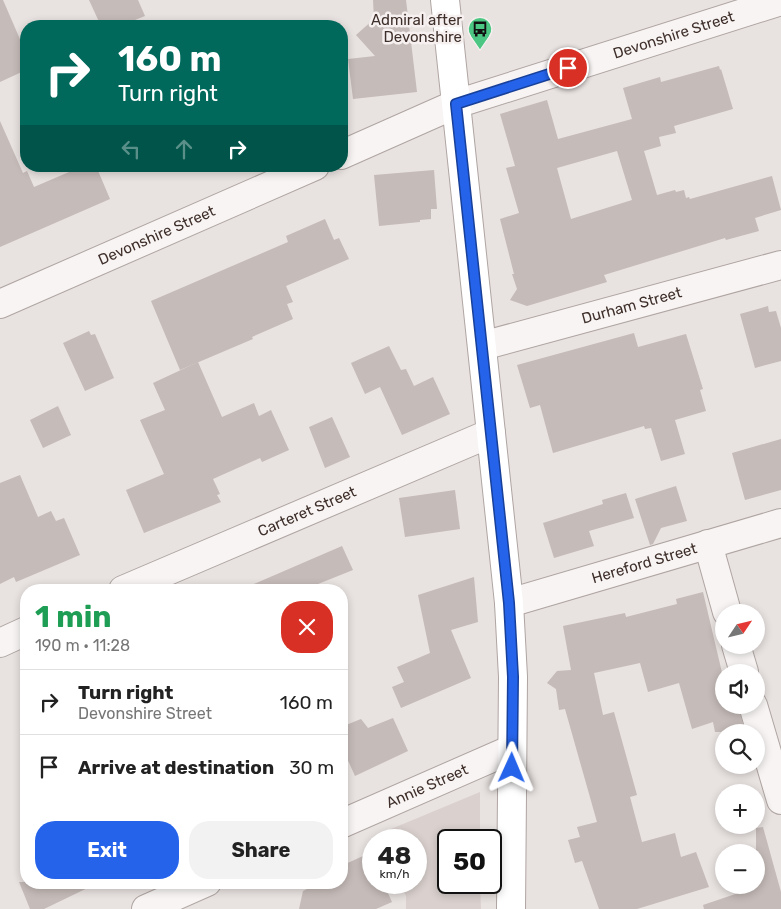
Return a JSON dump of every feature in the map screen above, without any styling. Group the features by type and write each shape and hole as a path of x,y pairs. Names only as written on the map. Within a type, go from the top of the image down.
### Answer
{"main road":[{"path":"445,0 509,603 513,677 511,909"}],"street":[{"name":"Devonshire Street","path":"348,152 456,104 781,2"},
{"name":"Devonshire Street","path":"0,304 301,172"},
{"name":"Durham Street","path":"482,346 781,265"},
{"name":"Carteret Street","path":"137,584 491,433"},
{"name":"Hereford Street","path":"509,603 781,522"},
{"path":"708,544 725,604"},
{"path":"0,643 20,634"},
{"path":"756,714 781,800"},
{"name":"Annie Street","path":"348,821 512,749"},
{"path":"146,909 190,889"}],"shaded area":[{"path":"480,792 480,829 437,829 437,894 480,894 481,909 406,909 405,894 427,894 427,829 391,829"}],"building":[{"path":"0,0 3,0 20,39 20,73 0,82"},
{"path":"89,0 138,0 145,16 135,20 98,20"},
{"path":"373,0 406,0 417,92 353,99 348,59 375,56 356,35 374,19"},
{"path":"719,66 733,109 674,126 676,133 659,137 661,146 644,151 657,195 675,190 676,192 684,190 686,198 689,197 690,199 772,176 781,210 755,218 759,231 726,240 725,238 604,275 607,282 527,306 510,300 517,289 500,219 519,213 506,168 515,166 500,114 547,100 558,139 632,119 623,88 660,77 661,82","holes":["617,151 632,200 571,219 557,168"]},
{"path":"0,121 20,166 20,172 27,172 34,187 69,172 99,172 110,199 0,247"},
{"path":"434,170 437,209 431,209 431,219 420,220 420,222 379,226 374,175"},
{"path":"325,219 334,240 339,238 349,259 286,286 293,302 287,304 293,319 252,337 253,339 180,370 151,301 288,242 286,236"},
{"path":"768,306 769,312 776,311 781,328 781,361 755,368 740,314"},
{"path":"89,331 91,335 95,334 114,378 85,391 63,343"},
{"path":"634,333 638,347 686,334 703,389 700,390 706,411 675,420 685,454 661,461 651,428 645,429 644,426 553,453 540,405 530,408 517,365"},
{"path":"389,346 401,370 406,369 414,386 433,377 450,414 402,435 380,387 365,394 351,363"},
{"path":"198,362 222,417 254,403 259,416 271,410 289,450 262,462 260,458 213,479 220,494 217,495 221,502 144,533 126,490 164,474 140,420 165,410 153,383"},
{"path":"58,406 71,435 43,448 30,420"},
{"path":"332,417 350,457 325,468 309,427"},
{"path":"781,439 781,490 745,500 732,453"},
{"path":"20,475 38,517 51,511 56,521 64,518 80,555 16,582 14,577 0,584 0,483"},
{"path":"676,486 687,521 661,528 653,544 650,545 635,499"},
{"path":"455,490 460,529 405,537 399,498"},
{"path":"626,493 634,518 589,531 594,546 554,558 543,523 603,504 602,500"},
{"path":"342,546 353,570 318,584 254,584"},
{"path":"474,577 478,622 451,630 471,678 401,708 392,687 404,682 397,667 430,653 418,595"},
{"path":"703,592 715,643 715,654 718,654 720,664 715,664 715,714 740,714 743,724 715,724 715,732 713,722 692,729 679,683 648,692 640,663 594,673 603,715 614,712 637,795 630,797 642,842 675,833 681,857 696,852 709,887 637,909 599,909 582,861 575,863 568,840 580,837 577,827 597,822 565,709 559,710 556,689 547,683 557,671 571,670 563,626 625,613 626,617 677,604 676,599"},
{"path":"393,718 408,751 355,776 348,760 348,724 361,719 368,728"},
{"path":"756,834 765,834 781,892 781,909 704,909 703,905 735,894 765,894 765,844 756,844"},
{"path":"362,856 362,894 388,894 392,902 376,909 299,909 303,891 307,889 348,889 348,863"},
{"path":"22,889 85,889 44,909 30,909"}],"place":[{"name":"Admiral after Devonshire","path":"480,50"}],"route":[{"path":"512,768 513,677 509,603 456,104 568,68"}]}
